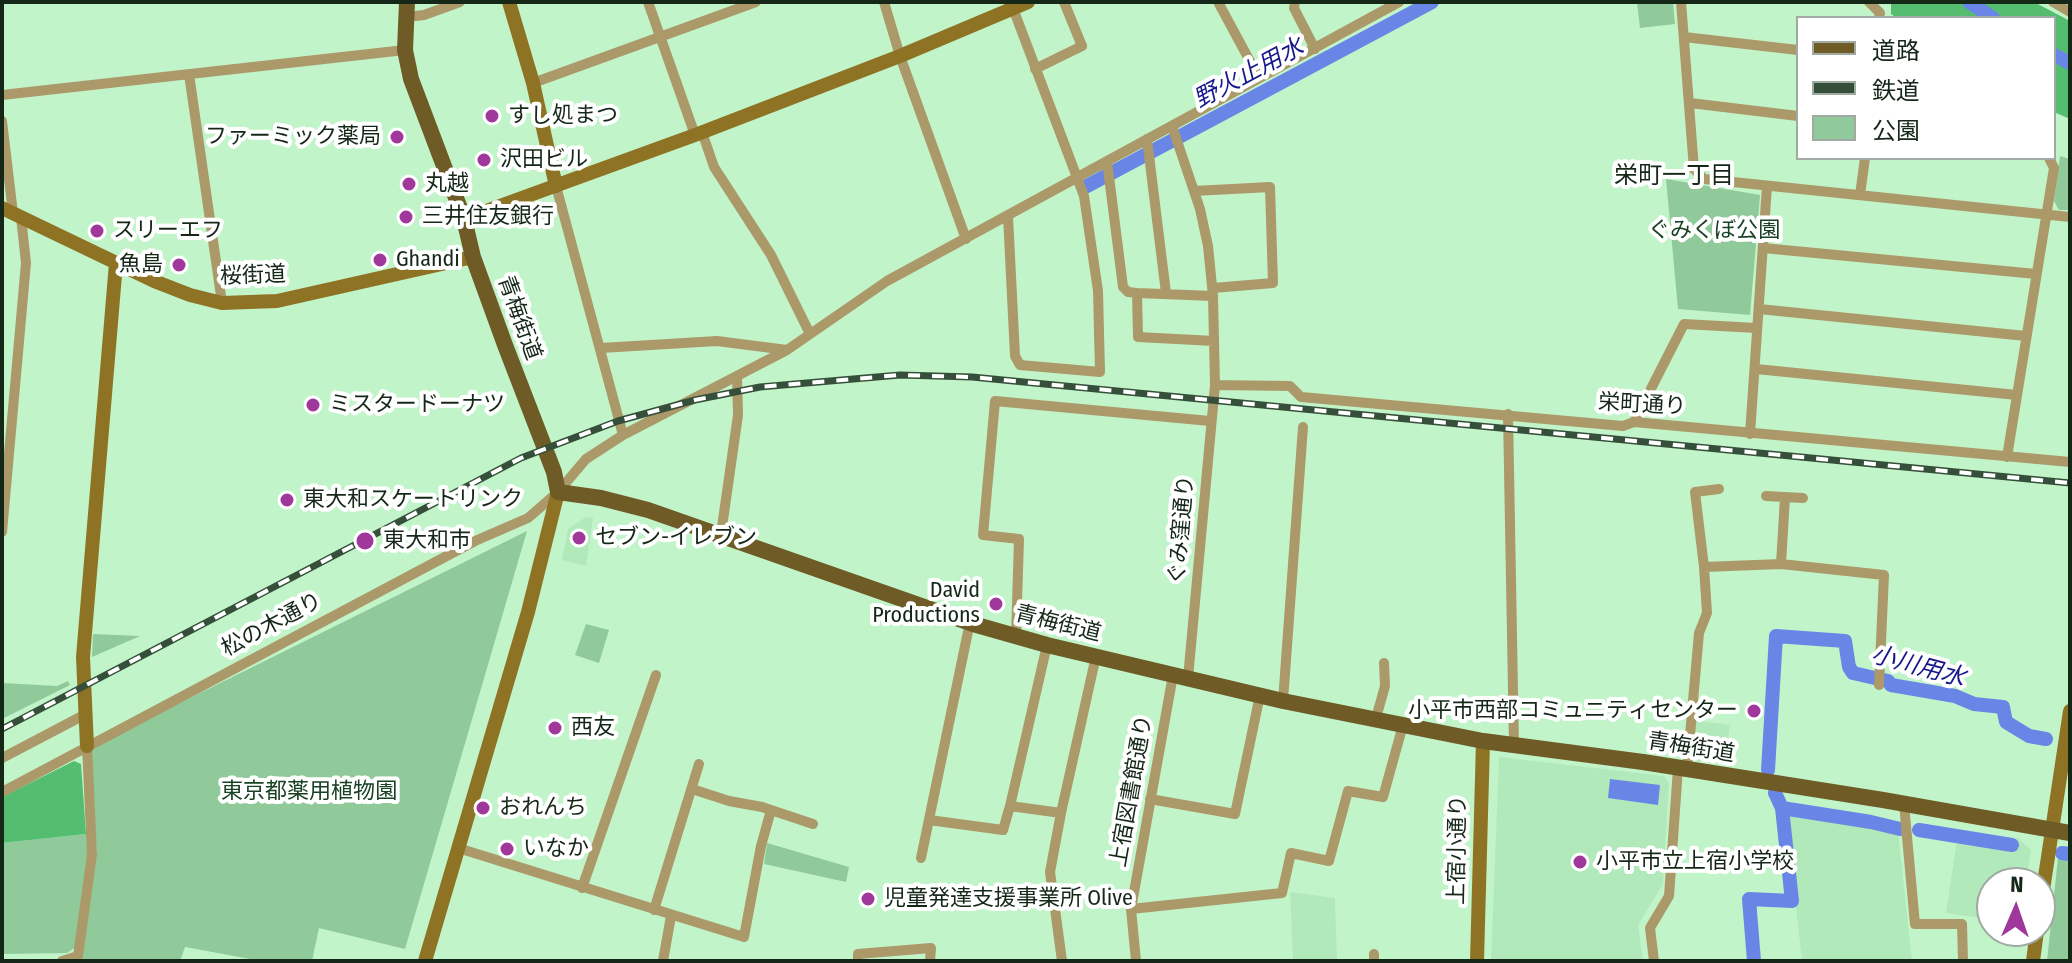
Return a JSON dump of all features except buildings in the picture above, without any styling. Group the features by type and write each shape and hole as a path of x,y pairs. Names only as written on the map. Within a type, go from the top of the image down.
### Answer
{"main road":[{"name":"青梅街道","path":"407,9 405,50 411,79 464,219 473,257 554,472 558,492 601,498 721,534 970,622 1047,645 1283,701 1483,741 1682,769 2070,833"}],"street":[{"path":"407,9 424,15 460,2"},
{"path":"509,2 533,83 556,186 623,435"},
{"path":"648,2 714,167 771,255 810,334"},
{"path":"533,83 756,2"},
{"path":"884,2 900,56 966,239"},
{"path":"464,219 900,56 1012,5 1028,2"},
{"path":"1035,69 1082,46 1064,2"},
{"path":"1218,2 1259,78"},
{"path":"1295,2 1294,8 1315,49"},
{"name":"松の木通り","path":"2,792 475,541 528,518 558,492 586,459 623,435 787,350 887,281 1076,179 1109,169 1175,135 1259,78 1399,2"},
{"path":"1681,2 1694,169 1704,179 2070,217"},
{"path":"2053,2 2070,12"},
{"path":"1008,216 1015,356 1020,365 1100,372 1098,291 1084,196 1012,5"},
{"path":"1684,37 1796,50"},
{"path":"2,95 405,50"},
{"path":"189,74 222,303"},
{"path":"1690,103 1796,116"},
{"path":"2,121 12,213 26,263 2,532"},
{"name":"ぐみ窪通り","path":"1175,135 1208,246 1213,292 1215,385 1180,676"},
{"path":"1148,149 1166,293"},
{"path":"1860,195 1865,160"},
{"path":"2007,457 2054,168 2050,160"},
{"path":"1109,169 1123,287 1128,292 1213,292 1273,283 1270,187 1194,191"},
{"path":"1750,434 1767,186"},
{"name":"桜街道","path":"12,213 190,295 222,303 277,301 473,257"},
{"path":"1763,248 2036,274"},
{"path":"62,961 78,956 92,855 83,657 116,263"},
{"path":"1137,293 1138,337 1214,341"},
{"path":"1759,309 2026,336"},
{"path":"1634,422 1684,324 1756,328"},
{"path":"601,348 717,341 787,350"},
{"path":"1756,369 2017,395"},
{"path":"721,534 738,415 737,377"},
{"name":"栄町通り","path":"1215,385 1290,386 1301,397 1623,426 1634,422 2070,462"},
{"path":"1016,636 1019,539 983,535 995,401 1210,421"},
{"path":"1508,414 1514,746"},
{"path":"1283,701 1303,427"},
{"path":"1654,961 1650,928 1669,896 1699,633 1707,613 1695,492 1719,489"},
{"path":"425,961 528,612 558,492"},
{"path":"1766,496 1803,498"},
{"path":"1781,564 1785,497"},
{"path":"1704,567 1781,564 1884,575 1879,679"},
{"path":"921,858 970,622"},
{"path":"929,820 1003,830 1047,645"},
{"path":"1062,961 1050,872 1096,656"},
{"path":"1376,718 1385,686 1384,663"},
{"path":"582,888 656,675"},
{"name":"上宿図書館通り","path":"1136,961 1131,909 1150,799 1180,676"},
{"path":"1150,799 1235,814 1260,695"},
{"path":"2046,867 2070,711"},
{"path":"2,758 86,714"},
{"path":"1131,909 1282,893 1291,853 1329,861 1348,791 1383,797 1403,725"},
{"name":"上宿小通り","path":"1477,961 1483,741"},
{"path":"654,910 699,764"},
{"path":"692,789 813,824"},
{"path":"1904,804 1915,924 1962,924 1963,961"},
{"path":"1010,806 1061,813"},
{"path":"458,848 744,937 771,810"},
{"path":"663,961 671,916"},
{"path":"858,961 858,954 931,948 930,961"}],"shaded area":[{"path":"586,517 593,518 586,566 562,560 568,529"},
{"path":"1695,720 1730,725 1725,764 1696,761 1691,754"},
{"name":"小平市立上宿小学校","path":"1499,757 1664,776 1669,783 1663,884 1638,925 1643,961 1491,961"},
{"path":"1785,811 1898,831 1912,961 1802,961"},
{"path":"2017,837 2031,850 2028,867 1976,867 1976,918 1946,913 1957,840 2002,848 2015,845"},
{"path":"1290,892 1335,898 1337,961 1293,961"}],"green space":[{"path":"1637,2 1673,2 1675,24 1640,28"},
{"path":"1891,2 2034,2 2070,21 2070,119 2056,113 2056,16 1891,14"},
{"path":"2060,156 2070,159 2070,210 2059,210 2054,201"},
{"name":"ぐみくぼ公園","path":"1666,179 1760,195 1750,315 1678,309"},
{"name":"東京都薬用植物園","path":"527,531 405,949 319,928 312,961 261,961 185,947 180,961 82,959 97,854 89,748"},
{"path":"586,624 609,630 599,663 575,655"},
{"path":"93,634 140,636 92,657"},
{"path":"68,681 70,685 2,719 2,683 57,686"},
{"path":"74,761 81,764 86,834 2,843 2,797"},
{"path":"86,834 88,855 76,947 67,953 2,954 2,843"},
{"path":"767,843 849,867 846,882 764,864"},
{"path":"2058,858 2070,860 2070,961 2047,961 2048,947 2056,947"}],"water":[{"path":"1610,779 1660,785 1658,805 1608,798"}],"waterway":[{"name":"野火止用水","path":"1087,186 1432,2"},
{"name":"野火止用水","path":"1969,2 1990,16"},
{"name":"野火止用水","path":"2056,56 2070,63"},
{"name":"小川用水","path":"1768,770 1776,636 1845,641 1849,667 1853,673 1888,681 1891,685 1955,696 1974,704 2003,707 2006,722 2029,736 2046,739"},
{"path":"1775,793 1782,808"},
{"name":"小川用水","path":"1754,961 1749,899 1792,901 1782,808 1900,829"},
{"name":"小川用水","path":"1919,830 2012,845"},
{"name":"小川用水","path":"2062,853 2070,854"}],"railway":[{"path":"2,729 521,458 618,421 695,400 760,387 900,375 972,377 2070,483"}],"place":[{"name":"すし処まつ","path":"492,116"},
{"name":"ファーミック薬局","path":"397,137"},
{"name":"沢田ビル","path":"484,160"},
{"name":"丸越","path":"409,184"},
{"name":"三井住友銀行","path":"406,217"},
{"name":"スリーエフ","path":"97,231"},
{"name":"Ghandi","path":"380,260"},
{"name":"魚島","path":"179,265"},
{"name":"ミスタードーナツ","path":"313,405"},
{"name":"東大和スケートリンク","path":"287,500"},
{"name":"セブン-イレブン","path":"579,538"},
{"name":"東大和市","path":"365,541"},
{"name":"David Productions","path":"996,604"},
{"name":"小平市西部コミュニティセンター","path":"1754,711"},
{"name":"西友","path":"555,728"},
{"name":"おれんち","path":"483,808"},
{"name":"いなか","path":"507,849"},
{"name":"小平市立上宿小学校","path":"1580,862"},
{"name":"児童発達支援事業所 Olive","path":"868,899"}],"district":[{"name":"栄町一丁目","path":"1674,176"}]}
